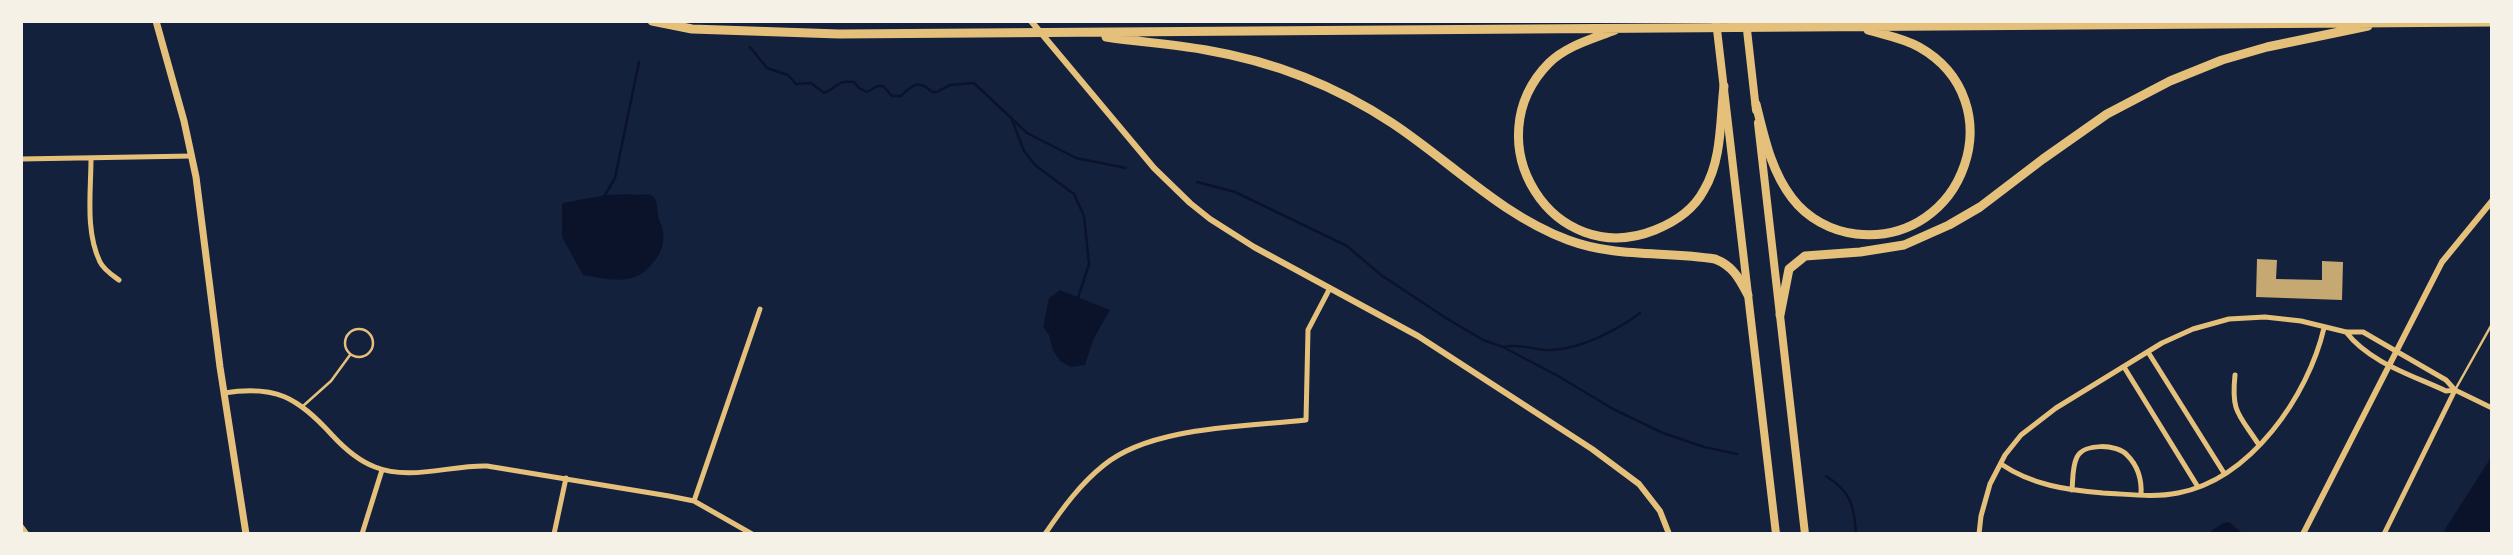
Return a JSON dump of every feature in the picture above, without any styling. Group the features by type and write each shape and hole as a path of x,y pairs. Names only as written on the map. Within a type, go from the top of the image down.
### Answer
{"highway":[{"path":"652,21 692,29 760,33 2492,22"},
{"path":"1716,21 1776,534"},
{"path":"1746,21 1805,534"},
{"path":"1780,315 1789,268 1805,256 1904,245 1949,225 1980,207 2107,114 2170,81 2222,60 2267,47 2384,22"},
{"path":"1756,104 1770,159 1786,191 1804,211 1819,222 1851,233 1882,234 1908,227 1935,211 1954,188 1967,158 1969,117 1961,92 1946,69 1917,46 1857,26"},
{"path":"1621,28 1581,43 1549,62 1535,79 1521,111 1518,143 1521,163 1528,181 1538,198 1570,225 1593,234 1633,237 1669,225 1689,210 1704,192 1714,169 1724,86"},
{"path":"1080,33 1208,50 1269,65 1303,77 1340,93 1393,124 1501,205 1537,227 1569,241 1622,253 1715,259 1736,273 1748,295"}],"main road":[{"path":"156,21 192,156 246,534"}],"street":[{"path":"1031,21 1154,168 1190,203 1232,234 1418,336 1625,471 1660,511 1669,534"},
{"path":"21,159 192,156"},
{"path":"91,159 94,244 100,264 119,280"},
{"path":"2303,534 2442,262 2492,201"},
{"path":"1045,534 1067,502 1105,464 1136,446 1180,434 1306,420 1308,330 1330,288"},
{"path":"694,501 760,309"},
{"path":"1979,534 1987,494 2001,464 2015,441 2040,419 2178,335 2230,319 2282,318 2346,332 2363,332 2446,380 2455,390 2492,408"},
{"path":"2001,464 2031,480 2072,490 2166,495 2198,487 2224,473 2259,445 2292,404 2313,364 2324,328"},
{"path":"2346,332 2356,345 2389,364 2446,391 2455,390"},
{"path":"2148,352 2224,473"},
{"path":"2124,367 2198,487"},
{"path":"2235,374 2235,409 2259,445"},
{"path":"224,393 253,390 286,396 303,406 356,456 382,470 411,473 459,466 487,466 566,478 694,501 752,534"},
{"path":"2384,534 2455,390"},
{"path":"2072,490 2075,463 2079,454 2087,448 2099,448 2119,450 2128,455 2141,478 2141,495"},
{"path":"362,534 382,470"},
{"path":"554,534 566,478"},
{"path":"21,526 27,534"}],"lane":[{"path":"2455,390 2492,324"},
{"path":"354,330 366,330 373,340 370,351 361,357 351,355 345,346 347,335 354,330"},
{"path":"303,406 331,381 351,355"}],"water":[{"path":"605,195 651,195 656,201 663,235 658,256 645,271 629,279 583,275 562,237 563,203"},
{"path":"1060,290 1110,310 1093,340 1085,365 1071,367 1060,361 1043,327 1049,298"},
{"path":"2492,456 2492,534 2443,534 2447,526"},
{"path":"2229,522 2243,534 2207,534 2223,523"}],"building":[{"path":"2257,259 2277,260 2276,279 2322,280 2322,261 2343,262 2342,300 2256,297"}],"waterway":[{"path":"750,47 767,68 788,75 796,84 811,83 824,93 840,83 848,82 854,82 867,92 883,86 892,96 901,96 916,85 937,92 950,85 974,83 1027,133 1076,158 1126,168"},
{"path":"605,195 615,178 639,62"},
{"path":"1011,117 1024,151 1035,165 1074,194 1084,216 1089,264 1078,298"},
{"path":"1197,182 1235,192 1347,246 1381,275 1446,318 1483,340 1503,347 1558,376 1613,409 1663,433 1704,447 1737,454"},
{"path":"1503,347 1564,349 1610,332 1640,313"},
{"path":"1826,476 1841,488 1850,500 1856,534"}]}
